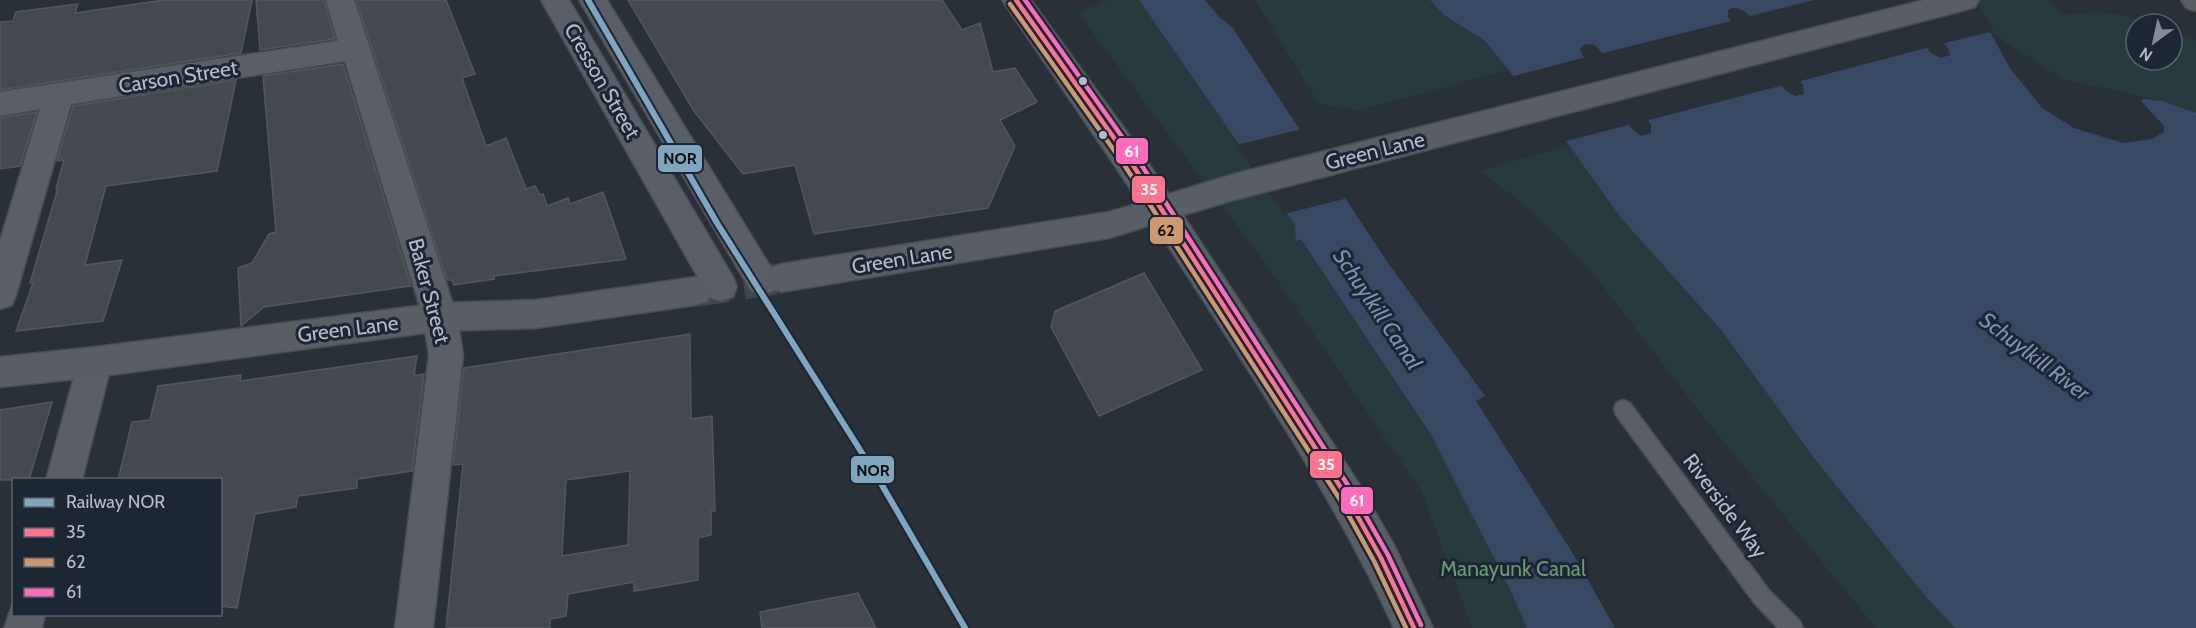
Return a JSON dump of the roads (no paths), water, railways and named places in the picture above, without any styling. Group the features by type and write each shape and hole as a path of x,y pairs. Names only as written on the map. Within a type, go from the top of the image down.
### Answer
{"main road":[{"path":"1016,0 1130,159 1345,494 1381,558 1414,628"},
{"name":"Green Lane","path":"772,279 1109,225 1234,187 1965,0"},
{"name":"Green Lane","path":"0,372 96,362 440,317 536,314 708,289"}],"street":[{"name":"Baker Street","path":"340,0 440,317 446,355 414,628"},
{"name":"Cresson Street","path":"555,0 708,289"},
{"name":"Cresson Street","path":"593,0 772,279"},
{"name":"Carson Street","path":"0,104 355,49"},
{"path":"0,295 59,96"},
{"path":"65,478 96,362"}],"lane":[{"name":"Riverside Way","path":"1623,409 1762,597 1792,628"}],"water":[{"name":"Schuylkill Canal","path":"1139,0 1205,0 1220,18 1232,27 1386,260 1485,396 1476,401 1572,552 1615,628 1527,628 1510,589 1430,433 1301,239 1296,241 1295,225"},
{"name":"Schuylkill River","path":"1430,0 1885,0 1931,53 1941,58 1950,55 1948,48 1906,0 1972,0 2010,68 2042,108 2074,128 2123,143 2152,139 2164,132 2164,126 2141,101 2144,99 2163,101 2196,113 2196,628 1955,628 1926,597 1813,457 1722,331 1621,218 1569,145 1485,41 1444,15","holes":["1732,8 1746,12 1803,85 1804,94 1795,96 1785,90 1728,17 1728,10","1585,44 1595,45 1599,49 1651,125 1651,133 1641,136 1632,129 1581,53 1580,49"]}],"tunnel":[{"path":"696,291 781,278"}],"rail line":[{"name":"NOR","path":"588,0 717,223 879,480 965,628"}],"park label":[{"name":"Manayunk Canal","path":"1513,569"}]}
